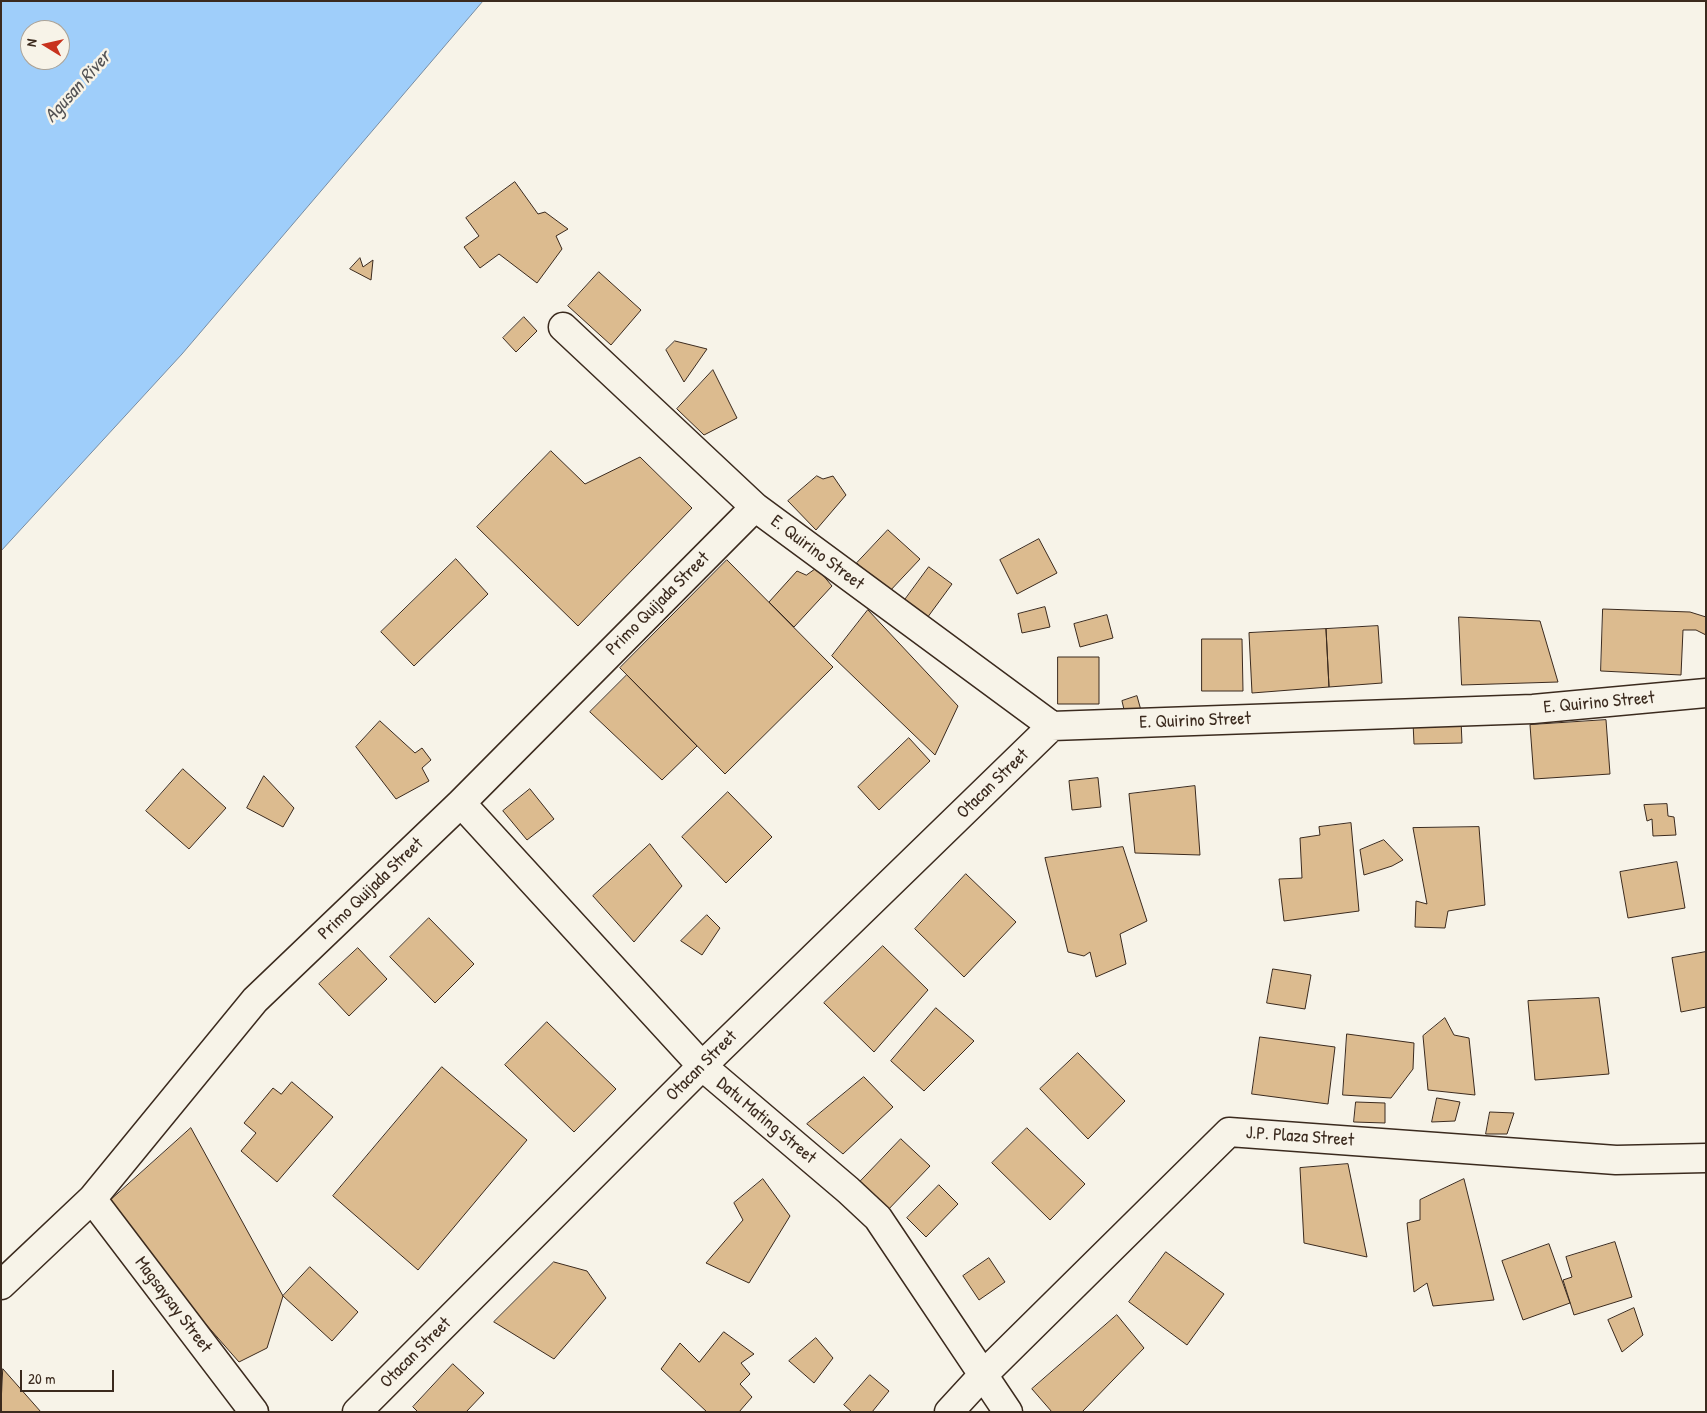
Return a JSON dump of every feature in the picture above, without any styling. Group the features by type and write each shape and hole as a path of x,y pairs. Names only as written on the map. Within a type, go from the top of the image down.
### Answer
{"street":[{"name":"E. Quirino Street","path":"563,327 755,507 1052,726 1533,709 1706,693"},
{"name":"Primo Quijada Street","path":"1,1285 92,1199 255,1000 461,803 755,507"},
{"name":"Otacan Street","path":"357,1412 702,1066 1052,726"},
{"name":"Datu Mating Street","path":"461,803 702,1066 848,1190 878,1218 1008,1412"},
{"name":"J.P. Plaza Street","path":"949,1412 983,1375 1228,1132 1616,1160 1706,1158"},
{"name":"Magsaysay Street","path":"92,1199 254,1412"}],"water":[{"name":"Agusan River","path":"1,1 483,1 182,354 1,551"}],"building":[{"path":"515,182 538,214 545,212 568,229 556,236 562,249 537,283 499,254 480,268 464,247 479,236 466,218"},
{"path":"360,258 363,267 373,260 371,280 350,269"},
{"path":"599,272 641,310 611,345 568,306"},
{"path":"524,317 537,331 516,352 503,338"},
{"path":"675,341 707,349 684,382 666,350"},
{"path":"713,370 737,418 704,435 677,409"},
{"path":"551,451 585,484 640,457 692,508 578,626 477,527"},
{"path":"817,476 823,479 833,476 846,495 816,530 788,501"},
{"path":"888,530 920,559 888,593 857,563"},
{"path":"1039,539 1057,573 1017,594 1000,560"},
{"path":"456,559 488,594 414,666 381,632"},
{"path":"727,560 833,667 725,774 620,668"},
{"path":"929,567 952,584 919,629 896,612"},
{"path":"817,568 832,586 794,627 769,602 797,571 806,575"},
{"path":"1045,607 1050,627 1022,633 1018,614"},
{"path":"1603,609 1690,612 1706,617 1706,635 1696,630 1683,630 1681,675 1601,671"},
{"path":"868,610 958,706 935,755 832,656"},
{"path":"1107,615 1113,638 1080,647 1074,624"},
{"path":"1459,617 1540,621 1558,682 1462,685"},
{"path":"1378,626 1382,683 1329,687 1326,629"},
{"path":"1326,629 1329,687 1252,693 1249,633"},
{"path":"1202,639 1242,639 1243,691 1202,691"},
{"path":"1058,657 1099,657 1099,704 1058,704"},
{"path":"627,675 697,746 662,780 590,712"},
{"path":"1137,696 1142,714 1126,718 1122,701"},
{"path":"1461,720 1462,743 1414,744 1413,722"},
{"path":"1606,720 1610,774 1534,779 1530,725"},
{"path":"380,721 415,753 422,748 431,760 422,768 429,781 396,799 356,747"},
{"path":"909,738 930,761 879,810 858,787"},
{"path":"183,769 226,808 189,849 146,811"},
{"path":"264,776 294,808 283,827 247,808"},
{"path":"1098,778 1101,807 1072,810 1069,781"},
{"path":"1195,786 1200,855 1135,853 1129,794"},
{"path":"530,789 554,819 527,840 503,811"},
{"path":"728,792 772,837 726,883 682,837"},
{"path":"1667,804 1668,816 1674,817 1676,835 1653,836 1652,819 1647,821 1644,805"},
{"path":"1351,823 1359,911 1284,921 1279,879 1302,878 1300,838 1320,835 1319,827"},
{"path":"1479,827 1485,905 1448,911 1445,928 1415,927 1416,901 1427,904 1413,828"},
{"path":"1384,840 1403,860 1392,866 1364,875 1360,850"},
{"path":"650,844 682,886 634,942 593,896"},
{"path":"1123,847 1147,921 1120,934 1126,964 1096,977 1090,952 1084,956 1068,952 1045,858"},
{"path":"1677,862 1685,908 1628,918 1620,872"},
{"path":"966,874 1016,922 964,977 915,929"},
{"path":"707,915 720,928 702,955 681,941"},
{"path":"429,918 474,964 435,1003 390,957"},
{"path":"883,946 928,990 874,1052 824,1003"},
{"path":"358,948 387,979 349,1016 319,984"},
{"path":"1706,952 1706,1007 1681,1012 1672,958"},
{"path":"1273,969 1311,975 1305,1009 1267,1003"},
{"path":"1599,998 1609,1074 1535,1080 1528,1001"},
{"path":"936,1008 974,1041 924,1091 891,1061"},
{"path":"1445,1018 1454,1035 1469,1038 1475,1095 1428,1090 1423,1036"},
{"path":"547,1022 616,1089 574,1132 505,1065"},
{"path":"1347,1034 1414,1043 1413,1069 1391,1098 1343,1095"},
{"path":"1260,1037 1335,1047 1328,1104 1252,1094"},
{"path":"1078,1053 1125,1101 1088,1139 1040,1089"},
{"path":"442,1067 527,1140 418,1270 333,1196"},
{"path":"864,1077 893,1107 843,1154 807,1124"},
{"path":"292,1082 333,1117 277,1182 241,1151 256,1133 244,1123 273,1088 281,1094"},
{"path":"1437,1098 1460,1102 1455,1121 1432,1122"},
{"path":"1356,1102 1385,1103 1385,1123 1354,1122"},
{"path":"1490,1112 1514,1113 1507,1134 1486,1134"},
{"path":"191,1128 283,1296 267,1348 239,1362 103,1207"},
{"path":"1027,1128 1085,1184 1050,1220 992,1163"},
{"path":"901,1139 930,1166 885,1213 857,1185"},
{"path":"1348,1164 1367,1257 1304,1243 1300,1168"},
{"path":"763,1179 790,1216 749,1283 706,1263 743,1220 734,1203"},
{"path":"1464,1179 1494,1300 1433,1306 1427,1283 1414,1292 1407,1223 1420,1220 1420,1200"},
{"path":"939,1185 958,1204 926,1237 907,1218"},
{"path":"1615,1242 1632,1297 1574,1315 1563,1280 1572,1277 1566,1257"},
{"path":"1549,1244 1570,1303 1523,1320 1502,1261"},
{"path":"1166,1252 1224,1294 1187,1345 1129,1302"},
{"path":"989,1258 1005,1282 979,1300 963,1276"},
{"path":"554,1262 587,1271 606,1298 554,1359 494,1322"},
{"path":"310,1267 358,1312 332,1341 283,1296"},
{"path":"1634,1308 1643,1335 1622,1352 1608,1320"},
{"path":"1117,1315 1144,1348 1082,1412 1052,1412 1032,1389"},
{"path":"724,1332 754,1354 741,1363 750,1374 740,1384 752,1397 739,1412 707,1412 661,1369 680,1343 699,1362"},
{"path":"816,1338 833,1358 814,1383 789,1361"},
{"path":"453,1364 484,1393 466,1412 418,1412 413,1407"},
{"path":"3,1369 41,1412 1,1412"},
{"path":"870,1375 889,1391 872,1412 852,1412 844,1405"}]}
